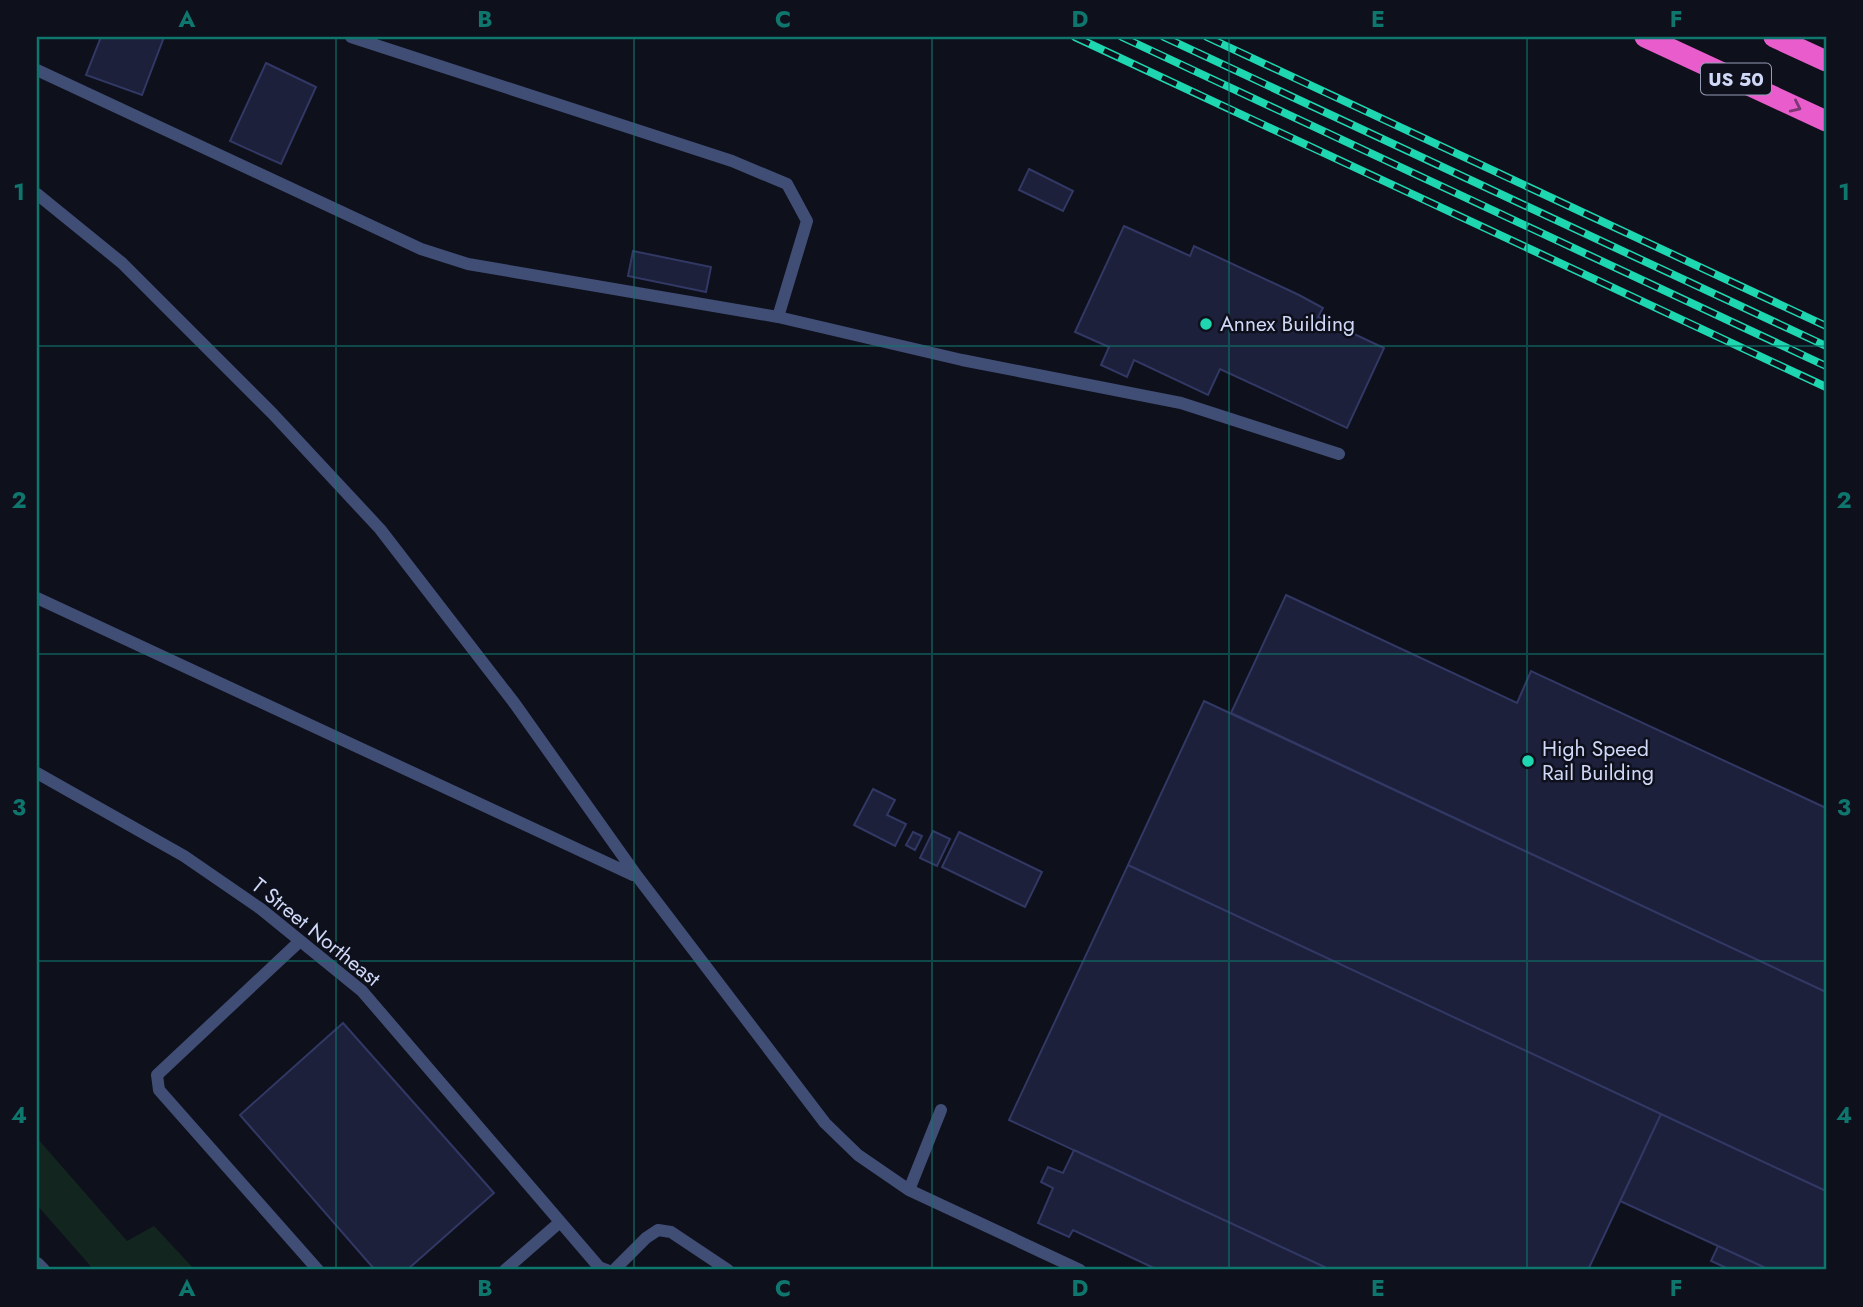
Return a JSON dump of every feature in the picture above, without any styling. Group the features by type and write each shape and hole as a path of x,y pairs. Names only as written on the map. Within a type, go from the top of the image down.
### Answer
{"highway":[{"name":"US 50","path":"1645,37 1826,121"},
{"name":"US 50","path":"1774,37 1826,61"}],"street":[{"path":"37,1264 43,1270"}],"lane":[{"path":"351,37 732,160 787,184 807,221 778,317"},
{"path":"37,70 421,249 468,264 778,317 962,360 1181,403 1339,454"},
{"path":"37,194 122,263 272,413 380,529 515,704 637,876 825,1123 858,1155 909,1190 1080,1270"},
{"path":"37,598 637,876"},
{"name":"T Street Northeast","path":"37,773 184,856 261,909 362,991 599,1267 607,1270"},
{"path":"300,941 157,1075 159,1090 318,1270"},
{"path":"909,1190 941,1110"},
{"path":"505,1270 560,1222"},
{"path":"614,1270 646,1238 658,1230 671,1232 728,1270"}],"green space":[{"path":"37,1138 127,1241 154,1226 195,1270 94,1270 37,1205"}],"building":[{"path":"101,37 164,37 142,95 86,75"},
{"path":"266,63 316,87 281,164 230,141"},
{"path":"1029,169 1073,191 1063,211 1019,190"},
{"name":"Annex Building","path":"1124,226 1190,256 1194,246 1299,295 1323,308 1318,317 1384,348 1347,428 1220,369 1208,395 1134,360 1127,377 1101,365 1109,347 1075,332"},
{"path":"633,251 711,267 706,292 628,276"},
{"name":"High Speed Rail Building","path":"1286,595 1517,703 1531,671 1826,808 1826,992 1231,713"},
{"path":"1204,701 1826,992 1826,1191 1128,865"},
{"path":"873,789 895,800 887,815 906,824 895,846 854,825"},
{"path":"933,831 950,839 937,866 920,858"},
{"path":"913,832 922,836 915,850 906,845"},
{"path":"959,832 1042,872 1025,907 942,867"},
{"path":"1128,865 1661,1114 1588,1270 1331,1270 1009,1120"},
{"path":"343,1023 494,1193 407,1270 375,1270 240,1115"},
{"path":"1661,1114 1826,1191 1826,1270 1770,1270 1620,1201"},
{"path":"1074,1150 1331,1270 1158,1270 1073,1230 1069,1237 1038,1223 1053,1188 1041,1182 1048,1167 1063,1173"},
{"path":"1718,1246 1770,1270 1731,1270 1711,1261"}],"railway":[{"path":"1075,37 1826,387"},
{"path":"1122,37 1826,366"},
{"path":"1164,37 1826,346"},
{"path":"1207,37 1826,326"}],"place":[{"name":"Annex Building","path":"1206,324"},
{"name":"High Speed Rail Building","path":"1528,761"}]}
